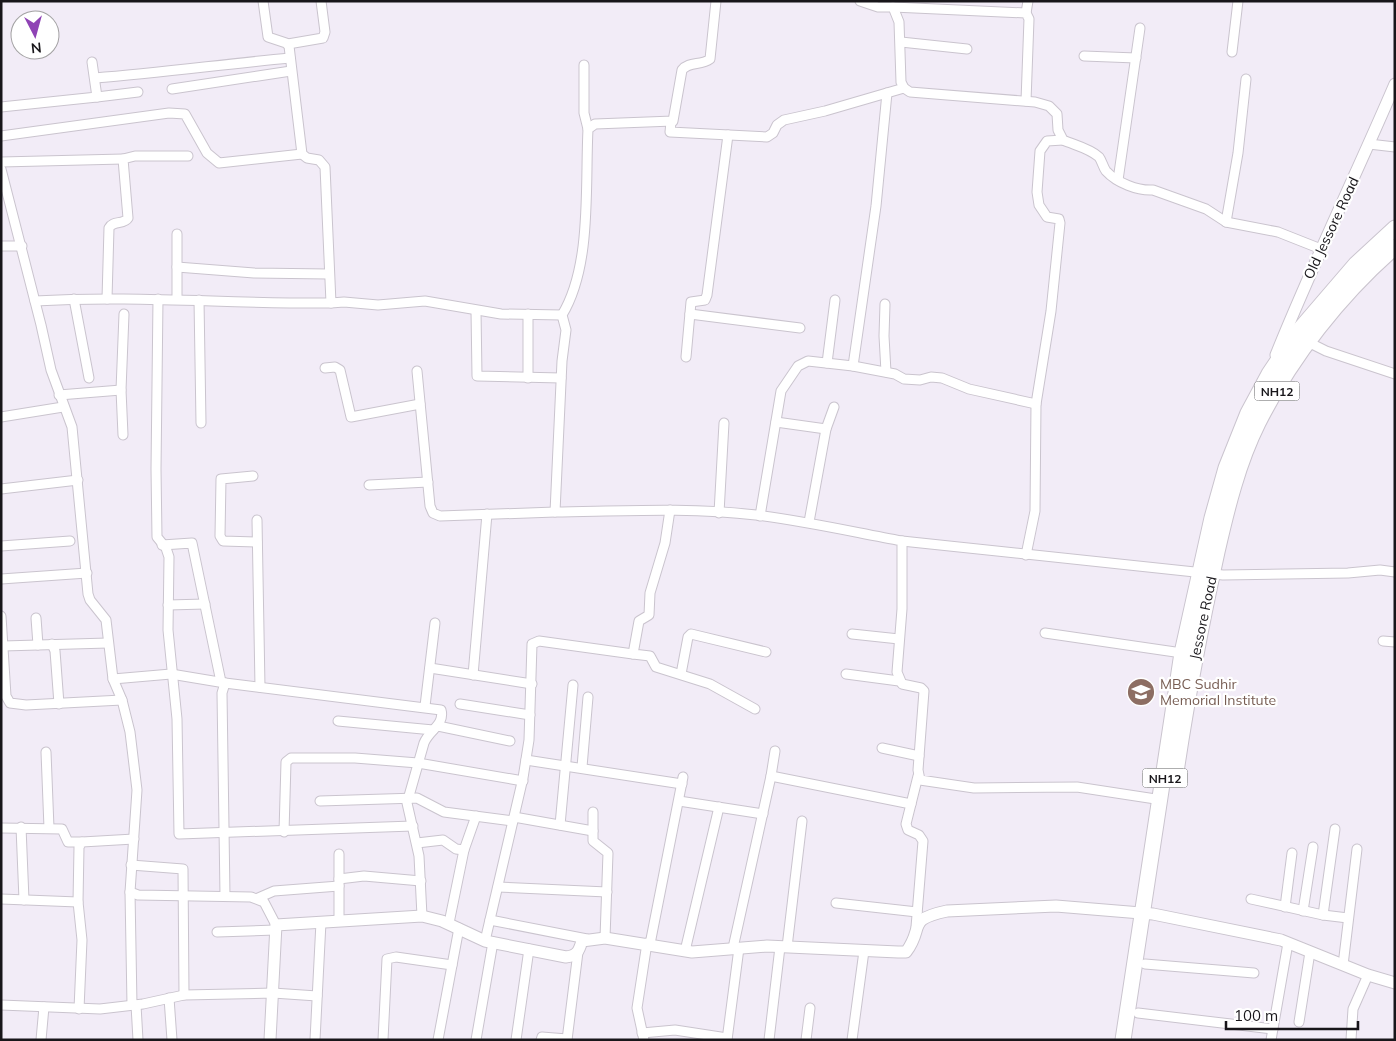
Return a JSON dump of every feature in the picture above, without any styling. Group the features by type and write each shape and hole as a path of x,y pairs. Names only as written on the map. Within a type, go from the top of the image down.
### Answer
{"highway":[{"name":"NH12","path":"1217,523 1226,468 1242,427 1269,374 1297,335 1361,268 1395,228"},
{"name":"NH12","path":"1361,268 1395,247"},
{"name":"Jessore Road","path":"1124,1040 1191,671 1206,573 1217,523 1242,460 1297,335"},
{"name":"Jessore Road","path":"1134,1040 1145,964 1148,913 1162,800 1182,653 1206,573"}],"street":[{"path":"263,1 268,37 288,44 323,38 325,32 321,1"},
{"path":"716,1 710,59 704,63 687,65 682,70 670,132 767,137 784,120 825,111 904,88"},
{"path":"860,1 878,7 1026,13"},
{"path":"1026,101 1029,19 1026,13 1028,1"},
{"path":"1232,52 1238,1"},
{"path":"893,7 899,22 901,82 904,88 910,92 1026,101 1055,110 1058,119 1058,130 1063,140"},
{"path":"1118,180 1140,28"},
{"path":"901,42 967,49"},
{"path":"288,44 302,154 307,158 318,160 325,167 328,274 331,304"},
{"path":"1084,56 1136,58"},
{"path":"95,78 189,70 237,62 290,58"},
{"path":"92,62 97,97"},
{"path":"555,512 561,378 566,330 562,314 572,299 581,260 588,129 584,113 584,65"},
{"path":"172,89 291,70"},
{"path":"1226,222 1238,153 1246,79"},
{"name":"Old Jessore Road","path":"1297,335 1321,249 1395,84"},
{"path":"1,107 138,92"},
{"path":"853,366 876,206 887,93"},
{"path":"1,136 169,113 185,114 207,153 219,163 302,154"},
{"path":"588,129 595,124 671,122"},
{"path":"686,357 693,300 704,300 707,295 728,135"},
{"path":"1026,555 1035,511 1036,404 1051,311 1060,223 1059,219 1047,217 1039,205 1040,151 1047,141 1063,140 1087,150 1099,158 1104,169 1118,180 1146,190 1154,190 1206,210 1226,222 1278,232 1321,249"},
{"path":"1369,144 1395,147"},
{"path":"1,162 123,159 135,156 188,156"},
{"path":"107,299 109,228 113,224 124,222 128,218 123,159"},
{"path":"1,168 59,394 72,428 88,594 90,600 106,620 113,679 128,718 136,777 130,892 134,1005 138,1040"},
{"path":"177,234 177,299"},
{"path":"1,246 22,246"},
{"path":"177,267 254,273 328,274"},
{"path":"74,299 89,378"},
{"path":"158,299 157,537 166,548 168,556 171,674 178,734 179,834 284,832 413,826"},
{"path":"35,301 177,299 270,304 331,304 344,302 378,305 425,301 456,305 476,311 562,314"},
{"path":"199,300 201,423"},
{"path":"827,363 835,300"},
{"path":"885,304 886,372"},
{"path":"476,311 477,376 561,378"},
{"path":"123,435 121,390 124,314"},
{"path":"528,314 528,378"},
{"path":"690,314 800,328"},
{"path":"1297,335 1326,351 1395,374"},
{"path":"760,516 780,391 798,366 808,361 886,372 904,379 942,378 969,389 1036,404"},
{"path":"325,368 335,367 340,370 351,417 420,404"},
{"path":"417,371 430,506 435,515 670,510 760,516 809,522 902,540 1026,555 1206,573 1263,575 1348,573 1380,570 1395,572"},
{"path":"59,394 121,390"},
{"path":"1,417 63,407"},
{"path":"809,522 826,429 834,407"},
{"path":"776,422 826,429"},
{"path":"719,513 724,423"},
{"path":"254,476 221,479 220,536 223,541 257,542"},
{"path":"1,489 78,480"},
{"path":"369,486 428,482"},
{"path":"633,654 639,621 649,614 650,593 665,543 670,510"},
{"path":"473,675 487,514"},
{"path":"256,520 260,687"},
{"path":"899,681 897,672 902,609 902,540"},
{"path":"1,546 70,541"},
{"path":"162,545 192,543 223,683 224,896"},
{"path":"1,579 87,573"},
{"path":"168,605 205,604"},
{"path":"1,616 6,696 10,703 59,704 122,700"},
{"path":"36,618 38,645"},
{"path":"425,706 435,623"},
{"path":"1045,632 1182,653"},
{"path":"681,674 688,637 691,634 766,652"},
{"path":"852,634 900,639"},
{"path":"476,1040 490,920 523,781 526,760 532,684 532,644 539,641 650,656 656,667 710,684 755,709"},
{"path":"1383,641 1395,642"},
{"path":"3,646 108,643"},
{"path":"52,644 59,704"},
{"path":"430,668 532,684"},
{"path":"113,679 171,674 223,683 425,706 441,710 442,716 436,728 427,737 408,798 417,843 422,916"},
{"path":"490,920 587,939 605,938 684,951 784,947 906,952 911,946 916,926 923,841 919,835 906,828 918,776 924,691 922,688 902,684 899,681 846,674"},
{"path":"560,825 573,685"},
{"path":"582,767 588,697"},
{"path":"460,704 530,716"},
{"path":"338,721 436,728 510,741"},
{"path":"882,748 920,756"},
{"path":"526,760 683,781 637,1008 643,1036 675,1030 727,1039 736,948 775,751"},
{"path":"46,752 49,828"},
{"path":"284,832 286,762 288,759 298,757 354,758 418,763 523,781"},
{"path":"771,776 911,804"},
{"path":"918,776 923,781 974,788 1077,787 1162,800"},
{"path":"320,801 408,798 422,800 444,812 514,819 593,831"},
{"path":"679,801 762,814"},
{"path":"684,951 719,807"},
{"path":"593,812 594,841 608,854 605,938"},
{"path":"438,1040 452,965 454,926 464,850 476,816"},
{"path":"769,1040 802,821"},
{"path":"1,828 22,827 64,830 70,843 134,839"},
{"path":"22,827 24,900"},
{"path":"1323,915 1336,829"},
{"path":"417,843 443,840 456,849 464,850"},
{"path":"79,1009 82,940 78,902 79,847 82,842"},
{"path":"1303,912 1312,847"},
{"path":"1342,965 1357,849"},
{"path":"1285,907 1292,853"},
{"path":"339,854 339,920"},
{"path":"132,866 183,868 185,895 184,995"},
{"path":"130,892 138,895 258,898 274,891 339,882 393,877 421,881"},
{"path":"498,887 607,892"},
{"path":"258,898 267,906 275,927 270,1040"},
{"path":"1,899 78,902"},
{"path":"1251,899 1303,912 1348,918"},
{"path":"836,903 917,912"},
{"path":"916,926 931,914 947,911 1056,906 1148,913 1288,943 1368,975 1395,983"},
{"path":"217,932 339,920 422,916 454,926 489,941 566,957 573,956 578,952"},
{"path":"315,1040 321,922"},
{"path":"541,1040 542,1037 567,1039 578,952 582,941 587,939"},
{"path":"1271,1040 1288,943"},
{"path":"516,1040 529,949"},
{"path":"852,1040 864,951"},
{"path":"1299,1022 1310,952"},
{"path":"383,1040 387,959 396,957 452,965"},
{"path":"1145,964 1254,973"},
{"path":"1351,1040 1353,1009 1368,975"},
{"path":"1,1005 79,1009 134,1005 184,995 273,994 317,996"},
{"path":"169,998 172,1040"},
{"path":"41,1040 44,1007"},
{"path":"806,1040 810,1008"},
{"path":"1138,1013 1273,1029"}],"place":[{"name":"MBC Sudhir Memorial Institute","path":"1141,692"}]}
